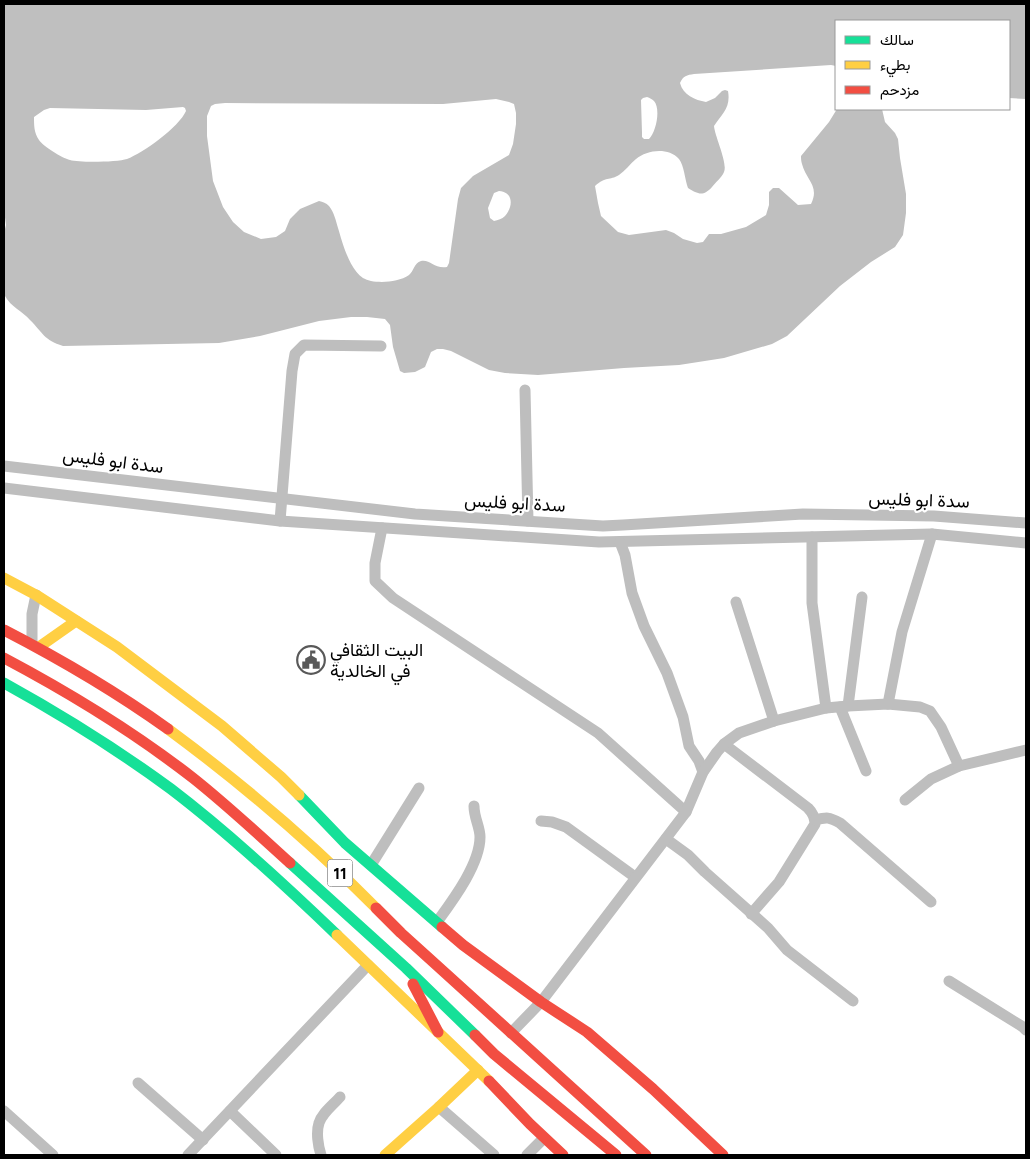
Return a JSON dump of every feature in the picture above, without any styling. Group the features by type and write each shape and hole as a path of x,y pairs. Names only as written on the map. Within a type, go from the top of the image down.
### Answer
{"main road":[{"path":"4,578 36,595 117,647 222,726 281,777 345,843 463,945 541,1002 587,1032 653,1089 723,1155"},
{"path":"35,645 76,621"},
{"name":"11","path":"4,630 35,645 129,702 215,766 248,808 494,1054 616,1155"},
{"name":"11","path":"4,658 87,704 193,778 306,842 401,932 646,1155"},
{"path":"4,683 80,727 129,759 223,831 478,1070 562,1155"},
{"path":"406,968 438,1032"},
{"path":"385,1155 478,1070"}],"street":[{"path":"280,521 295,354 304,345 381,346"},
{"path":"525,390 528,521"},
{"name":"سدة ابو فليس","path":"4,466 415,514 603,526 803,514 934,516 1026,522"},
{"name":"سدة ابو فليس","path":"4,488 280,521 599,542 932,534 1026,543"},
{"path":"382,528 375,563 375,581 393,598 598,733 686,812"},
{"path":"888,704 902,632 932,534"},
{"path":"812,537 812,603 826,708"},
{"path":"620,542 625,555 632,593 644,626 667,673 683,717 689,746 699,761 703,772"},
{"path":"35,645 32,614 36,595"},
{"path":"862,598 844,706 866,771"},
{"path":"736,602 774,721"},
{"path":"511,1033 541,1002 686,812 703,772 724,744 739,734 774,721 826,708 888,704 920,707 930,711 942,727 959,766"},
{"path":"724,744 808,808 815,820 815,824 779,882 751,914"},
{"path":"905,800 931,779 959,766 1026,750"},
{"path":"371,865 419,788"},
{"path":"437,922 457,894 478,851 480,836 474,815 474,806"},
{"path":"815,820 826,817 840,823 931,902"},
{"path":"541,821 552,822 566,827 635,877"},
{"path":"666,839 688,855 768,928 787,950 853,1001"},
{"path":"188,1155 368,965"},
{"path":"949,981 1026,1030"},
{"path":"138,1082 203,1140"},
{"path":"321,1155 318,1136 319,1122 340,1097"},
{"path":"439,1107 494,1155"},
{"path":"4,1111 53,1155"},
{"path":"230,1111 276,1155"},
{"path":"527,1155 544,1138"}],"shaded area":[{"path":"4,4 1026,4 1026,99 1010,98 1010,20 835,20 835,66 694,74 687,75 682,79 680,83 684,91 702,101 706,102 715,98 722,91 728,91 727,106 714,126 723,156 724,172 709,190 700,194 688,188 682,165 674,155 658,151 641,156 619,175 602,181 595,186 601,216 618,232 629,235 666,230 683,239 697,243 703,242 709,234 721,234 746,227 766,215 769,205 769,192 773,188 779,188 798,205 811,204 814,192 801,162 801,156 836,110 882,110 885,122 898,139 906,194 906,213 903,235 895,247 871,262 840,286 787,336 772,344 724,358 679,365 538,375 489,370 451,351 437,349 431,352 425,367 415,372 404,373 400,371 393,347 390,325 385,319 367,317 319,321 260,336 219,343 63,346 44,336 5,296 3,266 6,225 4,210","holes":["647,97 654,101 657,115 656,126 652,136 649,139 644,139 642,137 641,100","496,99 514,104 516,124 513,144 509,155 473,176 461,188 447,267 439,267 427,261 421,261 417,263 409,275 400,279 380,282 364,279 353,267 345,251 334,214 329,206 319,201 300,209 290,219 285,231 276,237 261,239 244,232 233,222 223,207 213,181 207,136 207,116 211,106 215,104 443,104","183,107 186,111 182,117 160,139 134,156 122,160 90,162 67,159 53,152 41,142 37,137 35,129 34,117 50,108 146,110","504,192 510,197 511,204 505,216 494,221 490,218 488,208 494,193"]}],"traffic: fast":[{"path":"4,683 89,733 171,789 256,860 337,935"},
{"path":"299,795 345,843 442,927"},
{"path":"290,863 406,968 475,1035"}],"traffic: slow":[{"path":"4,578 36,595 117,647 222,726 299,795"},
{"path":"39,647 76,621"},
{"path":"168,729 275,814 327,860 376,908"},
{"path":"337,935 489,1081"},
{"path":"385,1155 478,1070"}],"traffic: jam":[{"path":"4,630 88,676 168,729"},
{"path":"4,658 101,714 171,761 218,799 290,863"},
{"path":"376,908 401,933 646,1155"},
{"path":"442,927 463,945 541,1002 587,1032 653,1089 723,1155"},
{"path":"413,984 438,1032"},
{"path":"475,1035 494,1054 616,1155"},
{"path":"489,1081 563,1155"}],"place":[{"name":"البيت الثقافي في الخالدية","path":"311,660"}]}
